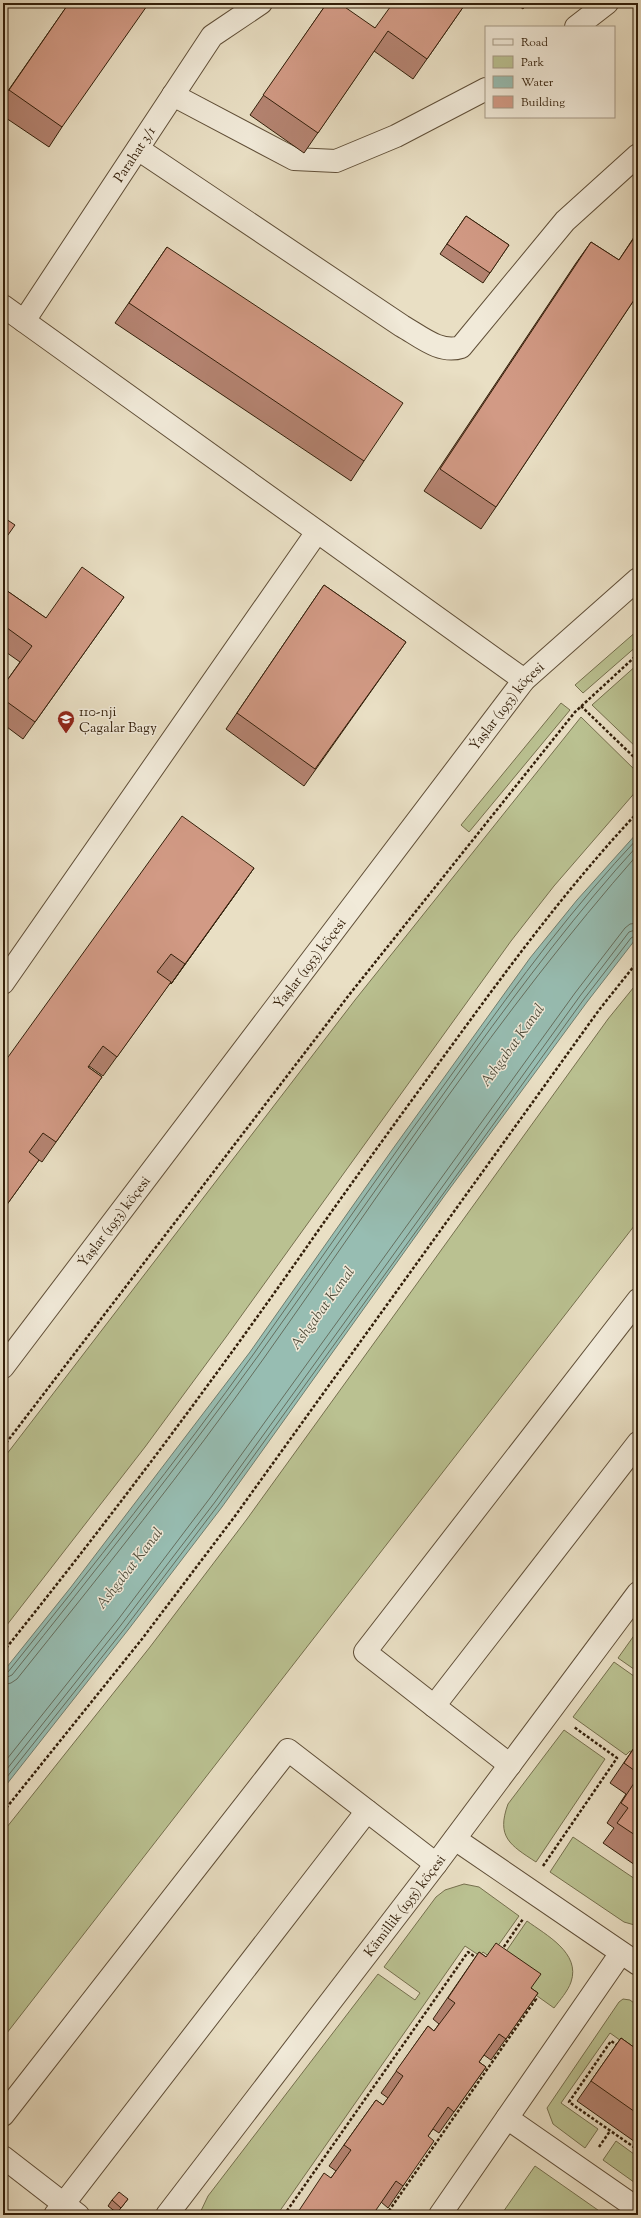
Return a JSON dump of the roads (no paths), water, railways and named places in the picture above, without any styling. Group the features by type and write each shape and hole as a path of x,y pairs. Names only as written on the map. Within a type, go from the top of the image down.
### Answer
{"street":[{"name":"Parahat 3/1","path":"24,321 212,36 262,3"},
{"path":"577,26 607,3"},
{"path":"173,96 294,159 336,161 396,136 485,90"},
{"path":"138,150 402,326 442,349 452,350 461,347 564,221 638,155"},
{"path":"3,306 524,680"},
{"path":"3,983 318,532"},
{"name":"Ýaşlar (1953) köçesi","path":"3,1367 524,680 638,579"},
{"path":"510,1765 365,1652 638,1300"},
{"path":"434,1706 636,1451"},
{"name":"Kämillik (1955) köçesi","path":"167,2215 455,1839 638,1593"},
{"path":"3,2115 288,1750 436,1864"},
{"path":"3,2158 65,2211 367,1811"},
{"path":"440,2215 507,2118 629,1958 455,1839"},
{"path":"507,2118 638,2209"}],"water":[{"name":"Ashgabat Kanal","path":"638,832 638,936 587,1002 445,1195 222,1507 128,1630 3,1789 3,1672 71,1587 250,1352 392,1150 530,958 577,900"}],"place":[{"name":"110-nji Çagalar Bagy","path":"66,734"}]}
